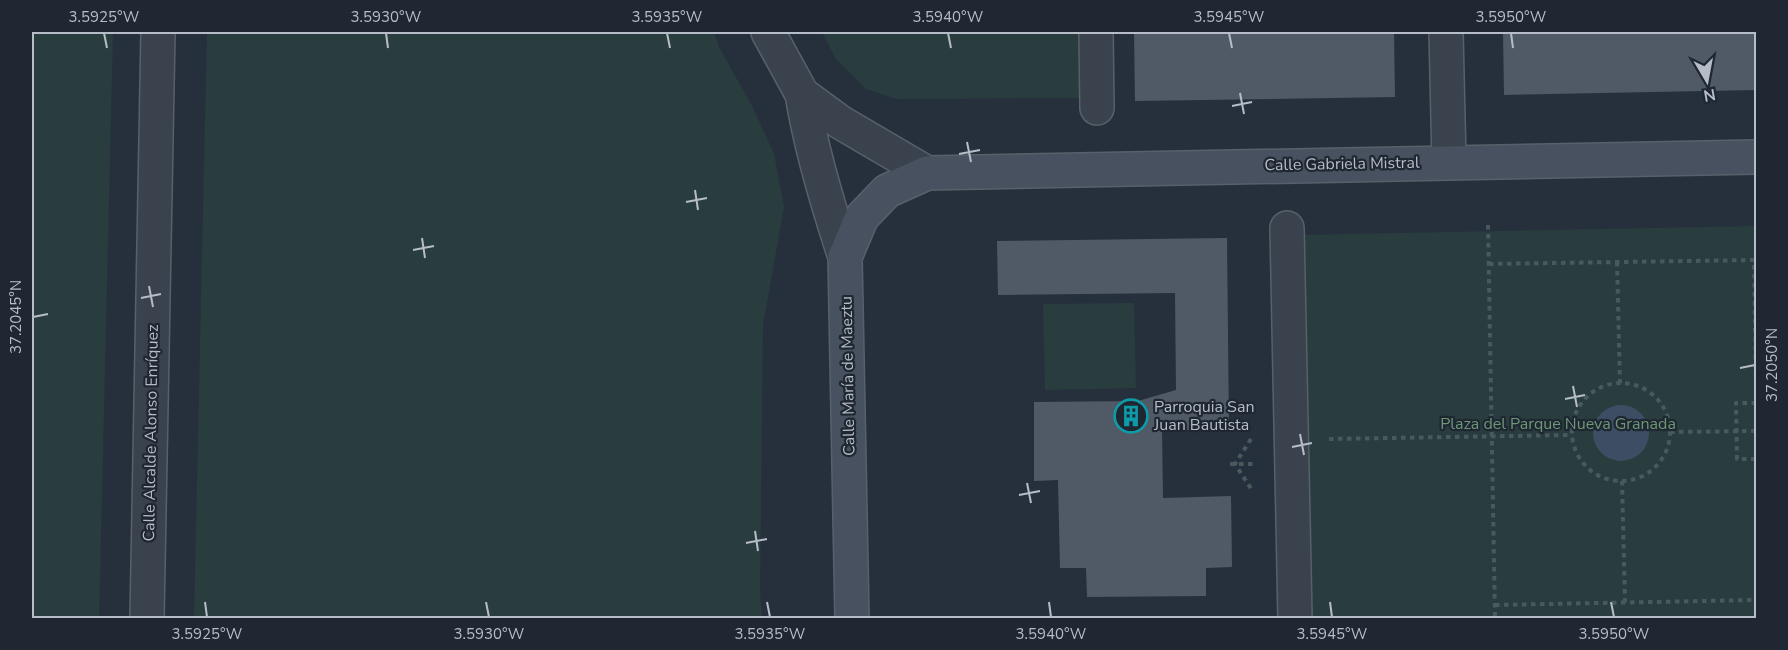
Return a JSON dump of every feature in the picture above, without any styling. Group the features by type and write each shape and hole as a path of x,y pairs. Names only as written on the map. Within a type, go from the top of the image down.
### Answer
{"main road":[{"name":"Calle Gabriela Mistral","path":"927,173 1756,157"},
{"name":"Calle María de Maeztu","path":"852,618 845,257 862,217 887,191 927,173"}],"street":[{"name":"Calle Alcalde Alonso Enríquez","path":"147,618 158,32"},
{"path":"768,32 802,94 809,135 827,204 845,257"},
{"path":"1096,32 1097,108"},
{"path":"1446,32 1449,162"},
{"path":"802,94 840,122 927,173"},
{"path":"1287,228 1295,618"}],"path":[{"path":"1488,225 1495,618"},
{"path":"1488,264 1754,260 1756,396"},
{"path":"1617,262 1620,383"},
{"path":"1620,383 1635,385 1649,392 1660,403 1668,417 1670,432 1668,447 1661,461 1650,472 1636,479 1622,481 1606,480 1581,463 1574,450 1571,435 1573,419 1580,404 1590,393 1604,386 1620,383"},
{"path":"1756,403 1736,403 1737,459 1756,459"},
{"path":"1670,432 1756,431"},
{"path":"1292,440 1571,435"},
{"path":"1230,464 1253,464"},
{"path":"1622,481 1625,602"},
{"path":"1495,605 1756,600"}],"green space":[{"path":"32,32 113,32 99,618 32,618"},
{"path":"207,32 714,32 719,47 752,106 774,154 784,207 763,325 760,592 762,618 194,618"},
{"path":"822,32 1086,32 1087,98 897,99 866,89 836,59"},
{"name":"Plaza del Parque Nueva Granada","path":"1756,226 1756,618 1307,618 1298,235"},
{"path":"1134,303 1136,388 1045,390 1043,304"}],"water":[{"path":"1615,405 1627,405 1637,409 1645,417 1649,433 1645,449 1637,457 1627,461 1615,461 1605,457 1597,449 1593,439 1593,427 1597,417 1605,409"}],"building":[{"path":"1134,32 1394,32 1395,97 1135,101"},
{"path":"1503,32 1756,32 1756,90 1504,95"},
{"name":"Parroquia San Juan Bautista","path":"1227,238 1229,430 1162,430 1163,498 1231,496 1232,567 1206,568 1206,596 1087,597 1086,568 1060,568 1058,480 1034,481 1034,402 1138,401 1176,390 1175,293 998,295 997,241"}],"place":[{"name":"Parroquia San Juan Bautista","path":"1131,416"}]}
